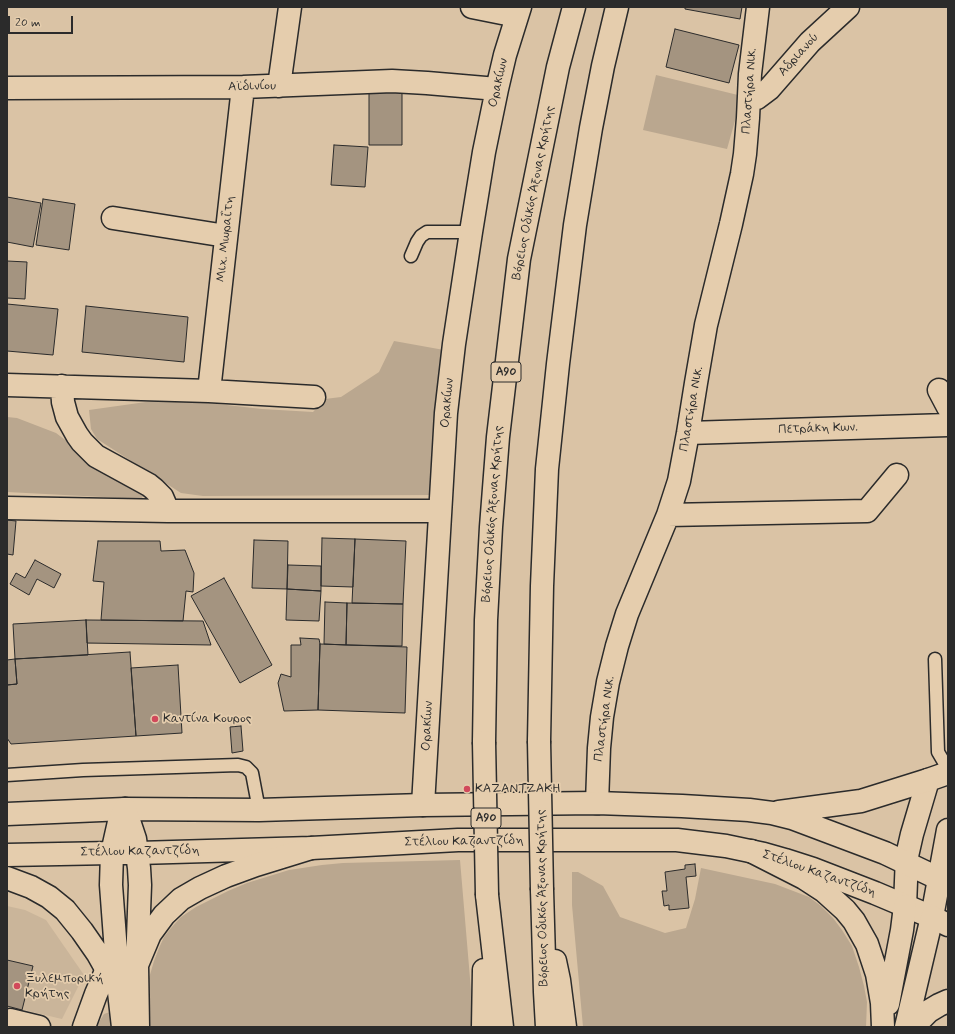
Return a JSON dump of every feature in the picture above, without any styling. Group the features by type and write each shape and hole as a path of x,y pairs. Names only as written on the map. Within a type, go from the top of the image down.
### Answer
{"main road":[{"path":"279,86 290,7"},
{"path":"472,7 519,12"},
{"name":"Βόρειος Οδικός Άξονας Κρήτης","path":"502,1027 487,895 484,742 486,620 491,527 498,438 518,267 558,67 574,7"},
{"name":"Βόρειος Οδικός Άξονας Κρήτης","path":"547,1027 544,985 539,742 542,586 547,484 558,364 575,225 598,90 617,7"},
{"name":"Πλαστήρα Νικ.","path":"597,803 598,748 608,682 627,614 668,515 678,481 688,433 706,325 742,174 751,61 758,7"},
{"name":"Αδριανού","path":"749,100 757,98 769,89 810,42 848,7"},
{"name":"Ορακίων","path":"423,805 449,382 484,152 497,89 519,12"},
{"name":"Αϊδινίου","path":"7,88 243,87 392,81 497,89"},
{"name":"Μιχ. Μωραΐτη","path":"209,391 243,87"},
{"path":"113,218 226,236"},
{"path":"7,385 209,391 314,397"},
{"path":"62,386 63,402 67,417 82,442 96,456 149,485 162,497 168,510"},
{"name":"Πετράκη Κων.","path":"688,433 948,425"},
{"path":"668,515 867,511 898,474"},
{"path":"7,508 440,512"},
{"path":"772,813 861,801 948,773"},
{"path":"883,1027 900,942 905,906 906,863 928,780"},
{"path":"7,814 125,809 259,810 423,805 597,803 682,806 772,813 792,818 875,849 944,881"},
{"path":"123,1027 111,885 112,853 119,822 125,809"},
{"path":"125,809 135,839 138,854 140,884 138,1027"},
{"path":"906,1027 940,921 948,830"},
{"name":"Στέλιου Καζαντζίδη","path":"7,855 138,854 311,848 458,840 670,840 726,846 785,860 875,892 940,921"},
{"path":"138,965 150,934 164,915 181,899 230,874 311,848"},
{"path":"751,851 804,878 824,891 854,920 867,944 878,974 883,1027"},
{"path":"7,878 31,887 49,897 65,910 90,942 119,992"},
{"path":"483,1027 487,895"},
{"path":"543,920 559,980 565,1027"},
{"path":"84,1027 107,969"},
{"path":"914,1027 929,1011 948,1002"},
{"path":"8,1027 10,1020 39,1027"}],"lane":[{"path":"412,256 417,242 421,236 427,232 471,232"},
{"path":"935,659 938,752 948,769"},
{"path":"7,775 82,770 238,765 246,768 252,773 259,810"}],"shaded area":[{"path":"656,75 742,96 727,149 643,130"},
{"path":"394,341 444,350 432,495 203,496 181,493 97,439 91,429 89,410 160,400 313,412 325,399 341,397 379,372"},
{"path":"7,417 17,418 56,433 68,442 75,450 145,494 141,499 7,492"},
{"path":"460,860 473,1027 149,1027 147,994 149,978 159,948 164,937 171,928 181,917 196,907 247,883 289,870 343,863"},
{"path":"701,868 775,884 809,897 821,906 833,918 852,946 859,967 867,1002 866,1027 583,1027 572,905 572,872 578,872 603,886 620,917 665,933 686,928 695,899"},
{"path":"7,906 25,910 46,920 84,975 62,1019 7,1006"},
{"path":"110,1012 117,1027 96,1027 104,1014"}],"building":[{"path":"685,7 742,7 740,19 685,9"},
{"path":"675,29 739,45 729,83 666,67"},
{"path":"369,90 402,90 402,145 369,145"},
{"path":"334,145 368,147 365,187 331,185"},
{"path":"7,197 41,203 33,247 7,242"},
{"path":"43,199 75,204 69,250 36,245"},
{"path":"7,261 27,262 25,299 7,298"},
{"path":"7,304 58,309 53,355 7,351"},
{"path":"86,306 188,317 184,362 82,352"},
{"path":"7,520 16,521 13,555 7,554"},
{"path":"322,538 355,539 353,587 321,586"},
{"path":"355,539 406,541 403,604 352,603"},
{"path":"254,540 288,541 287,589 252,588"},
{"path":"98,541 160,541 161,551 185,550 194,573 193,592 186,591 183,621 101,620 104,582 93,581"},
{"path":"35,560 61,574 54,588 37,579 29,595 10,584 16,573 25,578"},
{"path":"288,565 321,566 321,591 287,589"},
{"path":"224,578 272,665 240,683 191,596"},
{"path":"287,589 321,591 319,621 286,620"},
{"path":"325,602 347,603 346,645 324,644"},
{"path":"347,603 403,604 402,646 346,645"},
{"path":"86,620 203,621 211,645 87,643"},
{"path":"86,620 88,655 15,659 13,624"},
{"path":"300,638 319,639 318,710 284,711 278,683 281,674 291,677 291,645 301,645"},
{"path":"320,644 407,647 405,713 318,710"},
{"path":"130,652 136,736 11,744 7,738 7,685 17,684 15,659"},
{"path":"15,659 17,684 7,685 7,660"},
{"path":"178,665 182,733 136,736 131,668"},
{"path":"241,726 243,751 232,753 230,727"},
{"path":"695,864 696,876 686,877 689,908 669,910 669,905 664,906 662,891 667,891 665,872 685,869 685,865"},
{"name":"Ξυλεμπορική Κρήτης","path":"7,960 33,966 22,1010 7,1006"}],"place":[{"name":"Καντίνα Κουρος","path":"155,719"},
{"name":"ΚΑΖΑΝΤΖΑΚΗ","path":"467,789"},
{"name":"Ξυλεμπορική Κρήτης","path":"17,986"}]}
